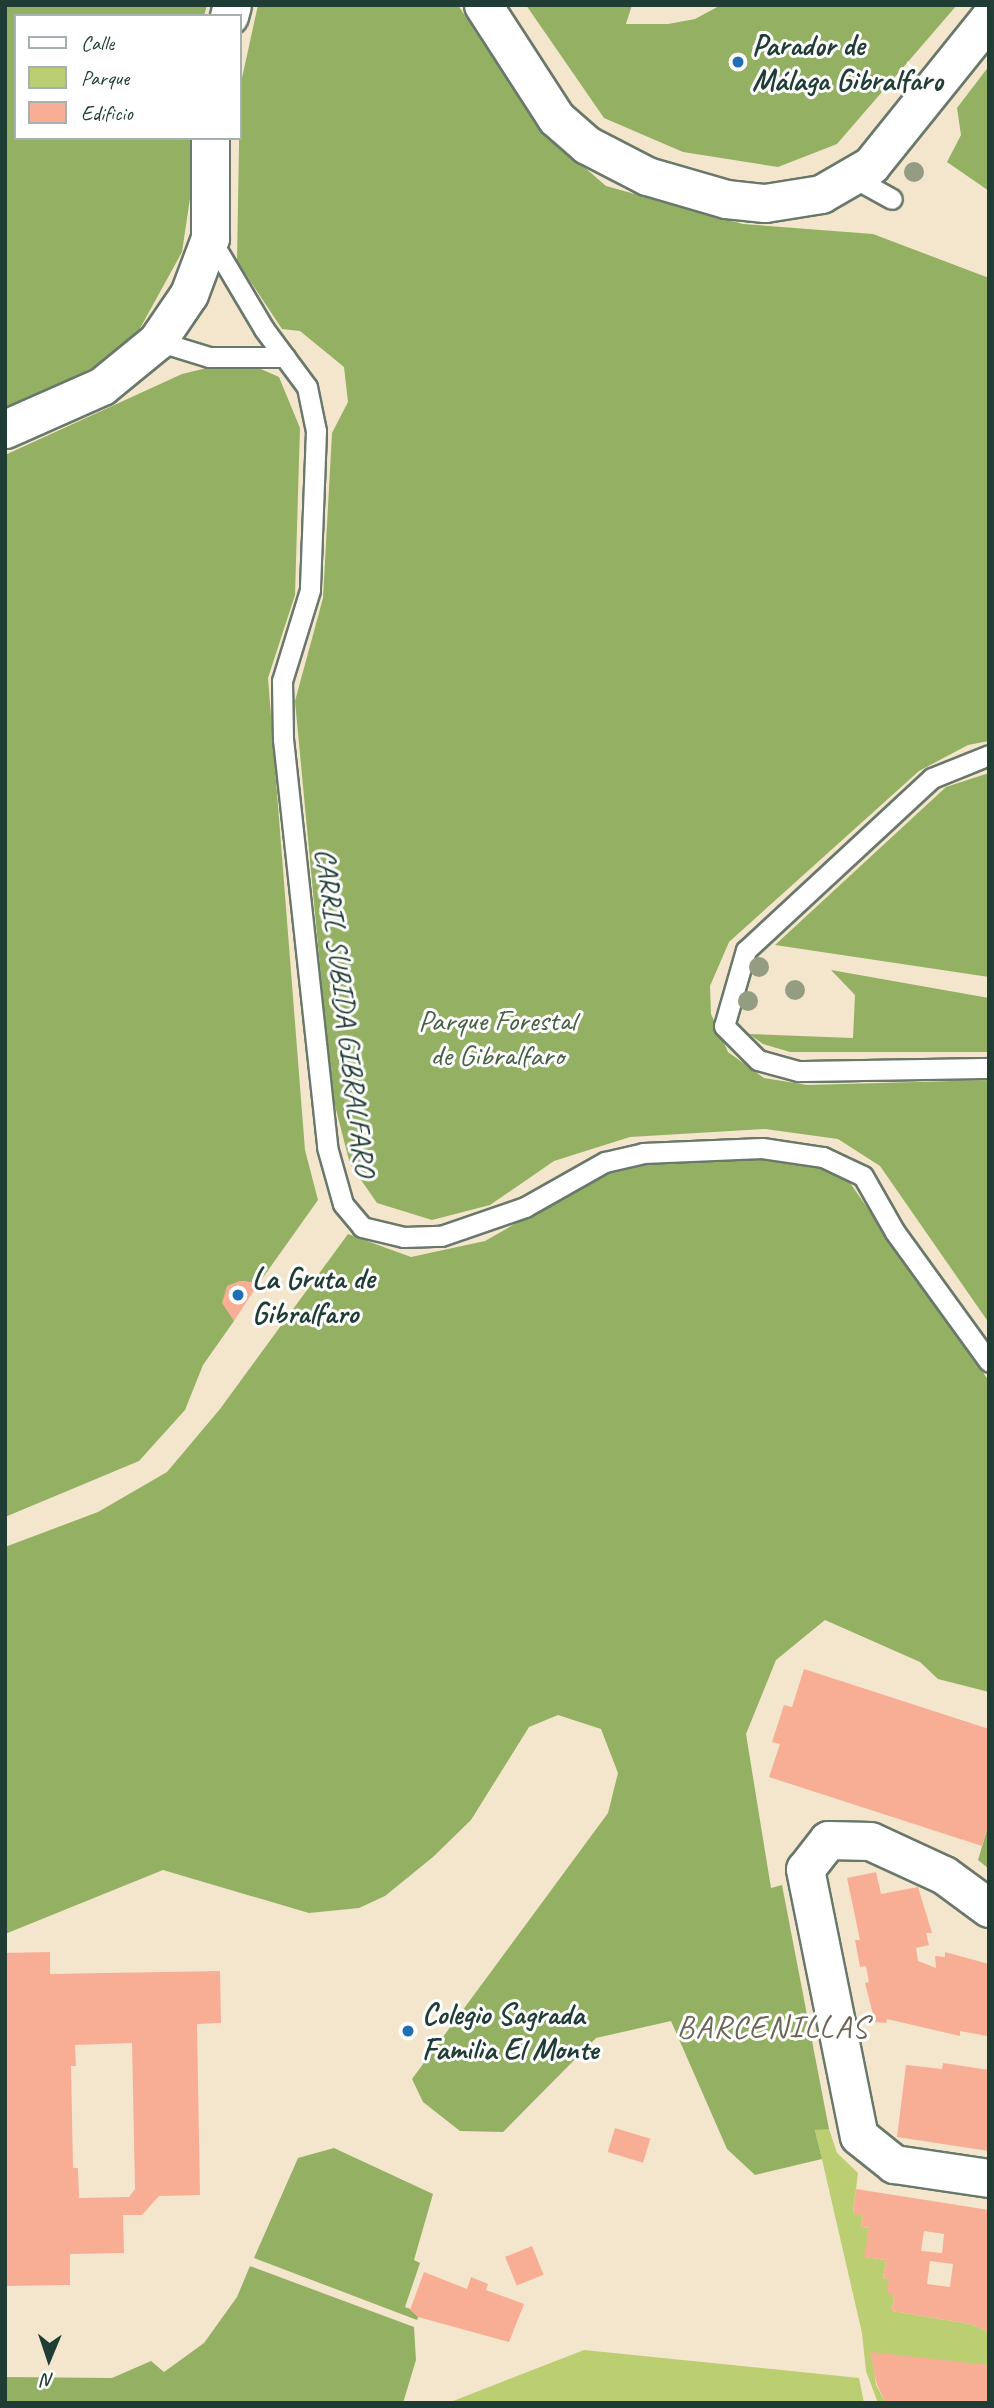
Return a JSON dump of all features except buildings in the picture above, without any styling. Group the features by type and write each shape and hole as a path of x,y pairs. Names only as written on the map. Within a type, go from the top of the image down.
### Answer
{"street":[{"path":"483,5 556,118 587,145 627,168 726,199 765,204 802,200 854,178 914,116 989,18"},
{"path":"5,429 102,386 157,341 189,294 210,238 210,140"},
{"path":"989,1908 944,1875 870,1841 828,1840 805,1869 859,2136 894,2164 989,2178"}],"lane":[{"path":"854,178 892,199"},
{"name":"CARRIL SUBIDA GIBRALFARO","path":"210,238 307,387 316,430 310,590 282,681 283,740 327,1147 343,1205 362,1227 404,1237 441,1236 525,1207 606,1162 643,1153 762,1148 823,1157 863,1176 895,1232 989,1362"},
{"path":"157,341 209,357 285,357"},
{"path":"989,755 932,778 746,950 724,1026 758,1060 798,1071 989,1068"}],"green space":[{"path":"5,5 207,5 205,14 14,14 14,140 191,140 193,178 182,252 138,332 99,364 39,397 5,409"},
{"name":"Parque Forestal de Gibralfaro","path":"258,5 458,5 539,128 606,186 743,224 873,234 989,278 989,741 968,745 919,771 729,942 710,986 711,1014 728,1052 764,1078 807,1085 989,1080 989,1323 880,1166 838,1139 765,1129 630,1137 554,1161 490,1205 432,1220 377,1203 350,1164 332,1094 295,701 323,598 332,433 348,402 344,367 300,331 282,329 237,261 242,78"},
{"name":"Parador de Málaga Gibralfaro","path":"526,5 632,5 626,24 668,24 695,19 721,5 957,5 837,144 778,167 683,152 604,118"},
{"path":"989,66 989,191 947,162 961,135 957,108"},
{"path":"240,360 279,377 300,428 295,595 268,678 305,1150 318,1200 259,1283 240,1281 227,1287 234,1321 203,1365 185,1410 139,1461 5,1517 5,455 182,374"},
{"path":"989,773 989,977 775,945 946,787"},
{"path":"831,970 989,998 989,1052 790,1052 763,1044 749,1034 853,1038 855,995"},
{"path":"762,1158 817,1164 850,1183 989,1381 989,1692 938,1679 920,1662 825,1620 776,1660 746,1734 771,1888 782,1885 829,2129 815,2130 822,2159 755,2175 727,2149 671,2021 596,2038 503,2132 460,2131 423,2102 412,2079 608,1813 618,1773 601,1729 558,1715 529,1727 471,1820 433,1857 385,1896 359,1908 309,1913 163,1870 5,1934 5,1547 98,1512 167,1472 220,1409 348,1234 411,1257 485,1241 597,1177 641,1164"},
{"path":"989,1823 989,1869 978,1860"},
{"path":"815,2129 829,2129 837,2153 858,2173 853,2213 863,2215 861,2227 869,2228 865,2257 886,2260 883,2278 889,2279 894,2295 892,2311 970,2324 989,2332 989,2365 873,2361 876,2385 886,2403 878,2403 866,2371 862,2333"},
{"path":"334,2148 433,2194 414,2260 420,2263 405,2307 420,2313 417,2320 254,2258 298,2158"},
{"path":"250,2266 414,2327 416,2360 403,2403 5,2403 5,2377 112,2378 151,2361 164,2372 204,2343 237,2297"},
{"path":"584,2350 859,2378 864,2403 448,2403"}],"place":[{"name":"Parador de Málaga Gibralfaro","path":"738,62"},
{"name":"La Gruta de Gibralfaro","path":"238,1295"},
{"name":"Colegio Sagrada Familia El Monte","path":"408,2031"}],"district":[{"name":"BARCENILLAS","path":"773,2027"}]}
